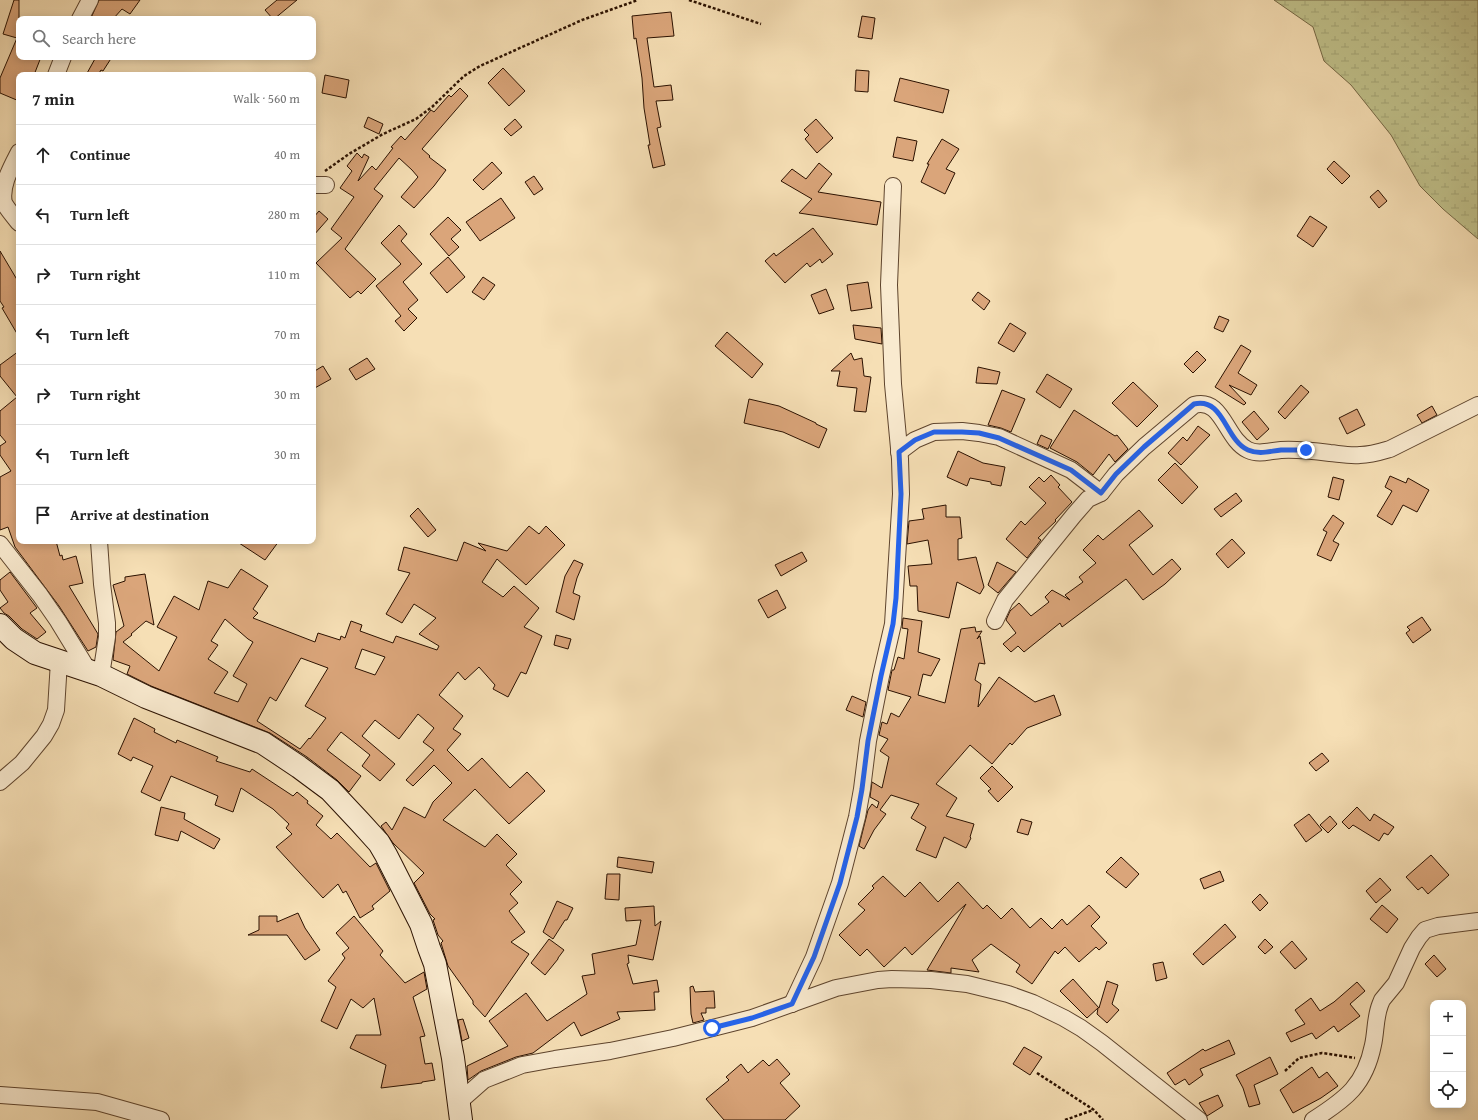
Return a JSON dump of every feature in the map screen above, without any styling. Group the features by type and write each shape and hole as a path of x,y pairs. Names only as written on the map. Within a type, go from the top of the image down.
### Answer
{"main road":[{"path":"0,625 14,640 35,653 94,673 146,696 263,743 330,790 371,834 382,849 421,924 435,964 453,1058 460,1111"}],"street":[{"path":"82,16 90,0"},
{"path":"57,72 62,60"},
{"path":"16,158 4,181 2,193 4,202 16,219"},
{"path":"792,1004 814,957 840,883 857,817 868,741 893,624 896,598 901,494 893,384 889,285 892,186"},
{"path":"995,621 1005,600 1088,499 1101,493 1116,474 1144,447 1194,404 1204,403 1218,412 1234,439 1246,450 1263,453 1281,450 1306,450 1359,456 1378,453 1390,449 1478,405"},
{"path":"899,452 915,440 934,432 979,433 999,438 1071,470 1101,493"},
{"path":"94,673 107,637 99,544"},
{"path":"2,551 40,595 94,673"},
{"path":"0,782 22,763 44,736 51,724 56,710 59,661"},
{"path":"1313,1120 1354,1090 1366,1069 1369,1060 1382,1000 1396,983 1419,937 1425,930 1433,927 1478,921"},
{"path":"460,1111 484,1080 522,1065 610,1051 672,1038 752,1018 836,988 885,979 951,982 1008,994 1049,1010 1081,1028 1102,1043 1199,1120"},
{"path":"0,1095 97,1102 161,1120"}],"path":[{"path":"321,181 350,154 383,134 416,119 432,107 464,76 480,66 582,20 638,0"},
{"path":"689,0 761,24"},
{"path":"1285,1071 1299,1058 1322,1053 1369,1060"},
{"path":"1037,1073 1094,1110 1103,1120"},
{"path":"1065,1120 1094,1110"}],"green space":[{"path":"1274,0 1478,0 1478,239 1443,209 1420,186 1391,135 1351,85 1324,61 1313,27"}],"building":[{"path":"14,0 19,0 19,16 16,16 16,38 3,34"},
{"path":"99,0 140,0 130,14 122,9 116,16 92,16"},
{"path":"277,0 297,0 278,16 270,16 265,10"},
{"path":"671,12 674,36 647,38 654,87 671,85 673,100 656,101 661,127 657,128 665,165 653,168 648,145 650,145 644,108 642,78 636,38 634,39 632,16"},
{"path":"862,16 875,18 872,39 858,37"},
{"path":"16,40 16,60 40,60 35,72 16,72 16,100 0,93 0,78"},
{"path":"94,60 110,60 103,71 88,72"},
{"path":"503,68 525,91 509,106 488,83"},
{"path":"856,70 869,71 868,92 855,91"},
{"path":"325,75 349,80 346,98 322,93"},
{"path":"900,78 949,90 943,113 894,101"},
{"path":"460,88 468,96 422,149 430,156 429,157 446,170 434,186 414,208 401,197 418,177 399,158 374,189 383,196 345,249 376,279 361,294 358,291 350,298 316,263 342,238 331,229 354,197 340,188 352,171 347,166 357,153 362,158 364,154 369,157 358,181 372,166 376,170 393,148 391,147 401,136 405,140 431,110 434,112 449,95 451,97"},
{"path":"368,117 383,124 379,134 364,127"},
{"path":"515,119 522,127 511,136 504,129"},
{"path":"816,119 833,138 817,153 805,139 809,135 804,130"},
{"path":"897,137 917,141 913,161 893,157"},
{"path":"942,139 959,149 946,169 955,173 945,194 921,182 929,164 927,164"},
{"path":"1334,161 1350,176 1342,184 1327,169"},
{"path":"492,162 502,173 483,190 473,180"},
{"path":"819,163 832,174 818,192 881,202 877,225 799,213 812,199 781,181 792,169 806,179"},
{"path":"534,176 543,189 534,195 525,182"},
{"path":"1378,190 1387,201 1379,208 1370,197"},
{"path":"501,198 515,218 480,241 466,222"},
{"path":"319,211 328,219 316,233 316,214"},
{"path":"1310,216 1327,227 1313,247 1297,236"},
{"path":"448,217 461,230 451,239 459,247 449,256 430,234"},
{"path":"399,225 407,234 401,241 422,264 403,282 418,300 408,309 417,318 404,331 395,321 401,316 376,286 401,264 381,243"},
{"path":"813,228 833,254 822,263 820,259 810,267 807,263 785,283 765,261 774,253 776,256"},
{"path":"0,251 16,278 16,332 2,308 4,307 0,301"},
{"path":"448,257 465,277 447,293 430,273"},
{"path":"483,277 495,285 484,300 472,292"},
{"path":"868,282 872,308 851,311 847,285"},
{"path":"826,289 834,309 819,314 811,295"},
{"path":"978,292 990,301 984,310 972,300"},
{"path":"1219,316 1229,320 1223,332 1214,328"},
{"path":"1010,323 1026,333 1014,352 998,343"},
{"path":"853,325 881,328 882,344 855,339"},
{"path":"727,332 763,364 752,378 715,346"},
{"path":"1241,345 1251,351 1238,373 1257,385 1251,395 1229,385 1246,403 1244,405 1215,387"},
{"path":"1197,351 1206,360 1193,373 1184,364"},
{"path":"16,353 16,396 0,376 0,365"},
{"path":"851,353 854,360 862,358 864,376 871,377 866,412 854,411 857,388 837,386 840,371 831,371"},
{"path":"367,358 375,369 356,380 349,369"},
{"path":"323,366 331,379 316,387 316,370"},
{"path":"978,367 1000,372 997,384 976,383"},
{"path":"1047,374 1072,389 1060,408 1036,392"},
{"path":"1133,382 1158,406 1137,427 1112,403"},
{"path":"1301,385 1309,392 1285,419 1278,412"},
{"path":"1002,390 1025,399 1011,432 988,425"},
{"path":"16,398 16,544 57,544 60,556 62,555 63,560 76,556 83,583 69,586 98,634 96,647 88,651 59,606 15,547 8,527 0,530 0,477 11,471 0,455 0,446 6,442 0,435 0,411"},
{"path":"749,399 779,406 827,429 819,448 783,432 744,423"},
{"path":"1432,406 1437,415 1422,423 1417,415"},
{"path":"1357,409 1365,425 1347,434 1339,418"},
{"path":"1074,410 1115,436 1117,435 1128,449 1115,462 1109,454 1093,475 1077,462 1050,448"},
{"path":"1254,411 1269,429 1257,440 1242,422"},
{"path":"1198,426 1210,435 1181,465 1168,453 1183,437 1187,441"},
{"path":"1041,435 1052,440 1048,449 1037,444"},
{"path":"958,451 983,463 1005,467 1001,486 991,484 991,482 970,478 967,486 947,477"},
{"path":"1175,463 1198,487 1182,504 1158,480"},
{"path":"1051,475 1060,485 1058,487 1072,502 1055,520 1056,521 1038,538 1041,540 1027,558 1006,539 1021,521 1025,525 1046,503 1029,487 1039,477 1044,482"},
{"path":"1390,476 1406,483 1408,478 1429,490 1417,512 1403,505 1392,525 1377,516 1392,491 1385,487"},
{"path":"1333,477 1344,480 1339,500 1328,497"},
{"path":"1236,493 1242,501 1221,517 1214,509"},
{"path":"946,505 946,517 960,517 962,538 958,539 958,560 976,557 984,587 980,594 957,582 949,618 918,611 917,586 910,586 908,566 932,564 928,540 907,544 909,521 924,519 922,509"},
{"path":"418,508 436,530 428,537 410,516"},
{"path":"1139,510 1153,526 1129,545 1153,575 1172,559 1181,569 1165,584 1143,600 1126,579 1062,627 1060,623 1024,652 1018,646 1011,652 1003,644 1016,633 1006,620 1010,611 1019,603 1031,616 1049,602 1045,597 1052,590 1070,600 1065,595 1083,582 1079,577 1096,563 1083,550 1098,535 1103,540"},
{"path":"1333,515 1344,523 1333,541 1339,544 1331,561 1317,555 1327,532 1323,530"},
{"path":"529,526 539,534 546,526 565,545 526,585 497,559 482,582 503,597 514,586 539,608 524,627 542,636 526,674 521,672 508,697 493,689 495,685 479,667 465,680 458,672 439,695 463,716 453,729 461,734 447,750 468,771 482,758 510,788 527,772 545,791 509,824 475,789 443,820 485,847 497,834 517,854 506,865 522,882 510,894 518,903 509,911 525,932 511,942 529,954 485,1017 473,1004 473,1001 448,966 441,943 443,941 438,935 433,920 435,919 430,914 414,883 424,873 393,843 381,826 386,822 392,830 404,807 425,818 433,802 452,783 434,765 413,786 406,780 434,750 423,742 434,728 418,714 399,739 375,720 362,736 395,764 380,781 362,766 370,755 341,732 327,750 361,776 349,792 337,780 307,757 270,733 151,686 127,674 130,666 113,660 116,632 124,626 113,585 125,581 125,577 145,574 154,625 146,621 123,642 159,671 177,637 157,627 174,596 199,610 208,581 228,588 241,569 268,586 253,609 258,613 253,618 315,642 318,633 340,640 341,636 345,638 351,621 362,625 360,631 393,643 396,636 437,650 439,646 419,634 436,618 414,604 402,623 386,614 410,573 398,570 404,547 457,561 464,542 486,551 478,543 507,551","holes":["225,619 253,642 233,676 247,684 238,702 214,693 228,672 208,659 218,645 211,641","362,649 385,657 375,675 355,668","301,658 328,668 305,706 326,718 310,739 309,738 300,749 257,721 270,697 276,701"]},
{"path":"1232,539 1245,553 1228,568 1216,554"},
{"path":"241,544 277,544 265,560"},
{"path":"802,552 807,561 781,576 775,565"},
{"path":"574,560 583,564 573,593 580,596 574,620 556,612 565,576"},
{"path":"997,562 1016,572 998,593 988,585"},
{"path":"10,572 37,608 30,613 46,632 37,639 22,629 0,608 8,602 0,590 0,580"},
{"path":"777,590 786,608 768,618 758,600"},
{"path":"1422,617 1431,630 1413,643 1406,633 1410,630 1407,627"},
{"path":"903,618 922,621 918,652 940,659 931,676 923,674 918,695 945,703 961,629 975,627 976,632 982,631 977,639 980,636 985,664 979,663 975,680 981,684 978,707 999,677 1035,702 1054,695 1061,715 1027,728 1012,745 1010,743 992,764 970,745 936,784 957,798 946,816 974,824 971,838 966,848 944,837 936,858 916,850 926,827 911,818 919,804 891,795 880,810 886,814 874,830 864,849 859,846 868,810 872,804 877,808 879,802 870,797 872,782 882,788 889,757 880,751 888,739 879,735 882,722 887,724 891,713 899,717 911,697 888,690 892,670 894,670 898,657 904,659 908,629 902,628"},
{"path":"556,635 571,639 568,649 554,645"},
{"path":"852,696 866,702 863,717 846,710"},
{"path":"134,718 155,729 154,732 176,743 177,740 218,757 216,761 250,772 252,769 293,796 297,792 308,801 307,803 323,816 316,825 331,839 337,833 370,867 376,863 390,891 372,906 374,909 360,918 346,891 343,893 338,884 323,898 276,847 292,834 286,828 289,824 273,809 241,788 233,812 215,805 218,796 171,776 160,801 141,792 153,766 133,757 131,761 118,754"},
{"path":"1322,753 1329,761 1316,771 1309,763"},
{"path":"992,766 1013,787 998,802 988,791 991,789 980,778"},
{"path":"161,807 185,813 184,819 220,839 214,849 181,831 178,841 155,835"},
{"path":"1357,807 1370,821 1374,814 1394,827 1388,835 1384,833 1379,841 1353,825 1349,829 1342,822"},
{"path":"1309,814 1322,830 1306,842 1294,825"},
{"path":"1330,816 1337,824 1328,833 1320,825"},
{"path":"1021,819 1032,822 1028,835 1017,832"},
{"path":"1431,855 1449,875 1428,894 1422,887 1418,890 1406,877"},
{"path":"618,857 654,862 652,873 617,867"},
{"path":"1121,857 1139,874 1126,888 1106,872"},
{"path":"1220,871 1224,881 1204,889 1200,879"},
{"path":"607,874 620,874 619,900 605,899"},
{"path":"883,876 905,897 920,882 938,902 958,882 983,909 987,905 1001,919 1012,908 1030,928 1041,918 1052,929 1062,919 1067,925 1089,905 1100,917 1091,926 1107,943 1099,950 1096,947 1079,962 1065,947 1058,954 1055,951 1032,984 1016,972 1020,965 991,944 972,960 979,972 951,968 951,973 927,970 966,904 912,955 905,947 884,967 867,949 860,956 839,935 865,910 858,904 874,888 872,886"},
{"path":"1380,878 1391,890 1376,903 1366,891"},
{"path":"1260,894 1268,903 1260,911 1252,902"},
{"path":"557,901 573,908 567,920 565,920 553,939 543,932"},
{"path":"1382,905 1398,919 1387,933 1370,919"},
{"path":"654,906 655,926 661,921 653,960 628,955 629,963 627,964 633,984 657,980 659,992 654,992 655,1010 617,1012 620,1019 581,1036 574,1022 533,1053 516,1057 481,1071 468,1080 467,1066 508,1046 489,1021 526,993 547,1021 587,994 582,976 595,974 592,954 636,945 641,920 626,921 625,908"},
{"path":"298,913 305,928 320,950 305,960 287,935 248,935 259,930 259,916 277,916 277,922"},
{"path":"354,916 383,951 380,955 405,983 424,972 427,989 413,997 425,1036 420,1037 425,1064 432,1063 435,1080 381,1088 386,1065 350,1048 356,1035 381,1035 374,998 363,1008 351,999 337,1029 321,1021 336,987 328,981 345,958 342,954 349,948 336,933"},
{"path":"1225,924 1236,937 1203,965 1193,954"},
{"path":"549,939 564,950 545,975 531,963"},
{"path":"1265,939 1273,947 1265,954 1258,947"},
{"path":"1292,941 1307,959 1295,969 1280,952"},
{"path":"1434,955 1446,969 1437,977 1425,964"},
{"path":"1163,962 1167,978 1156,981 1153,964"},
{"path":"1073,979 1099,1008 1107,981 1118,985 1112,1004 1119,1010 1107,1023 1097,1014 1098,1008 1087,1018 1060,991"},
{"path":"1357,982 1365,991 1350,1004 1360,1016 1338,1032 1334,1026 1316,1039 1312,1033 1291,1042 1286,1033 1305,1024 1295,1010 1311,998 1320,1011 1334,1002"},
{"path":"693,986 695,992 714,991 715,1008 706,1008 706,1013 701,1013 704,1020 693,1023 691,1014 690,987"},
{"path":"463,1019 469,1038 462,1041 458,1020"},
{"path":"1229,1040 1235,1054 1200,1069 1203,1075 1189,1085 1185,1079 1175,1085 1167,1073 1203,1049 1205,1051"},
{"path":"1024,1047 1042,1057 1030,1075 1013,1064"},
{"path":"1270,1057 1278,1074 1254,1085 1260,1104 1249,1107 1243,1088 1236,1075"},
{"path":"777,1059 790,1074 780,1083 800,1106 785,1120 724,1120 706,1099 729,1080 726,1077 741,1064 748,1073 763,1060 769,1066"},
{"path":"1312,1067 1319,1078 1327,1072 1338,1086 1321,1098 1293,1113 1280,1090"},
{"path":"1218,1095 1223,1106 1207,1116 1199,1103"}],"route":[{"path":"712,1028 752,1018 792,1004 814,957 840,883 857,817 868,741 893,624 896,598 901,494 899,452 915,440 934,432 979,433 999,438 1034,455 1071,470 1101,493 1116,474 1144,447 1194,404 1199,403 1208,404 1218,412 1234,439 1246,450 1263,453 1281,450 1306,450"}]}
